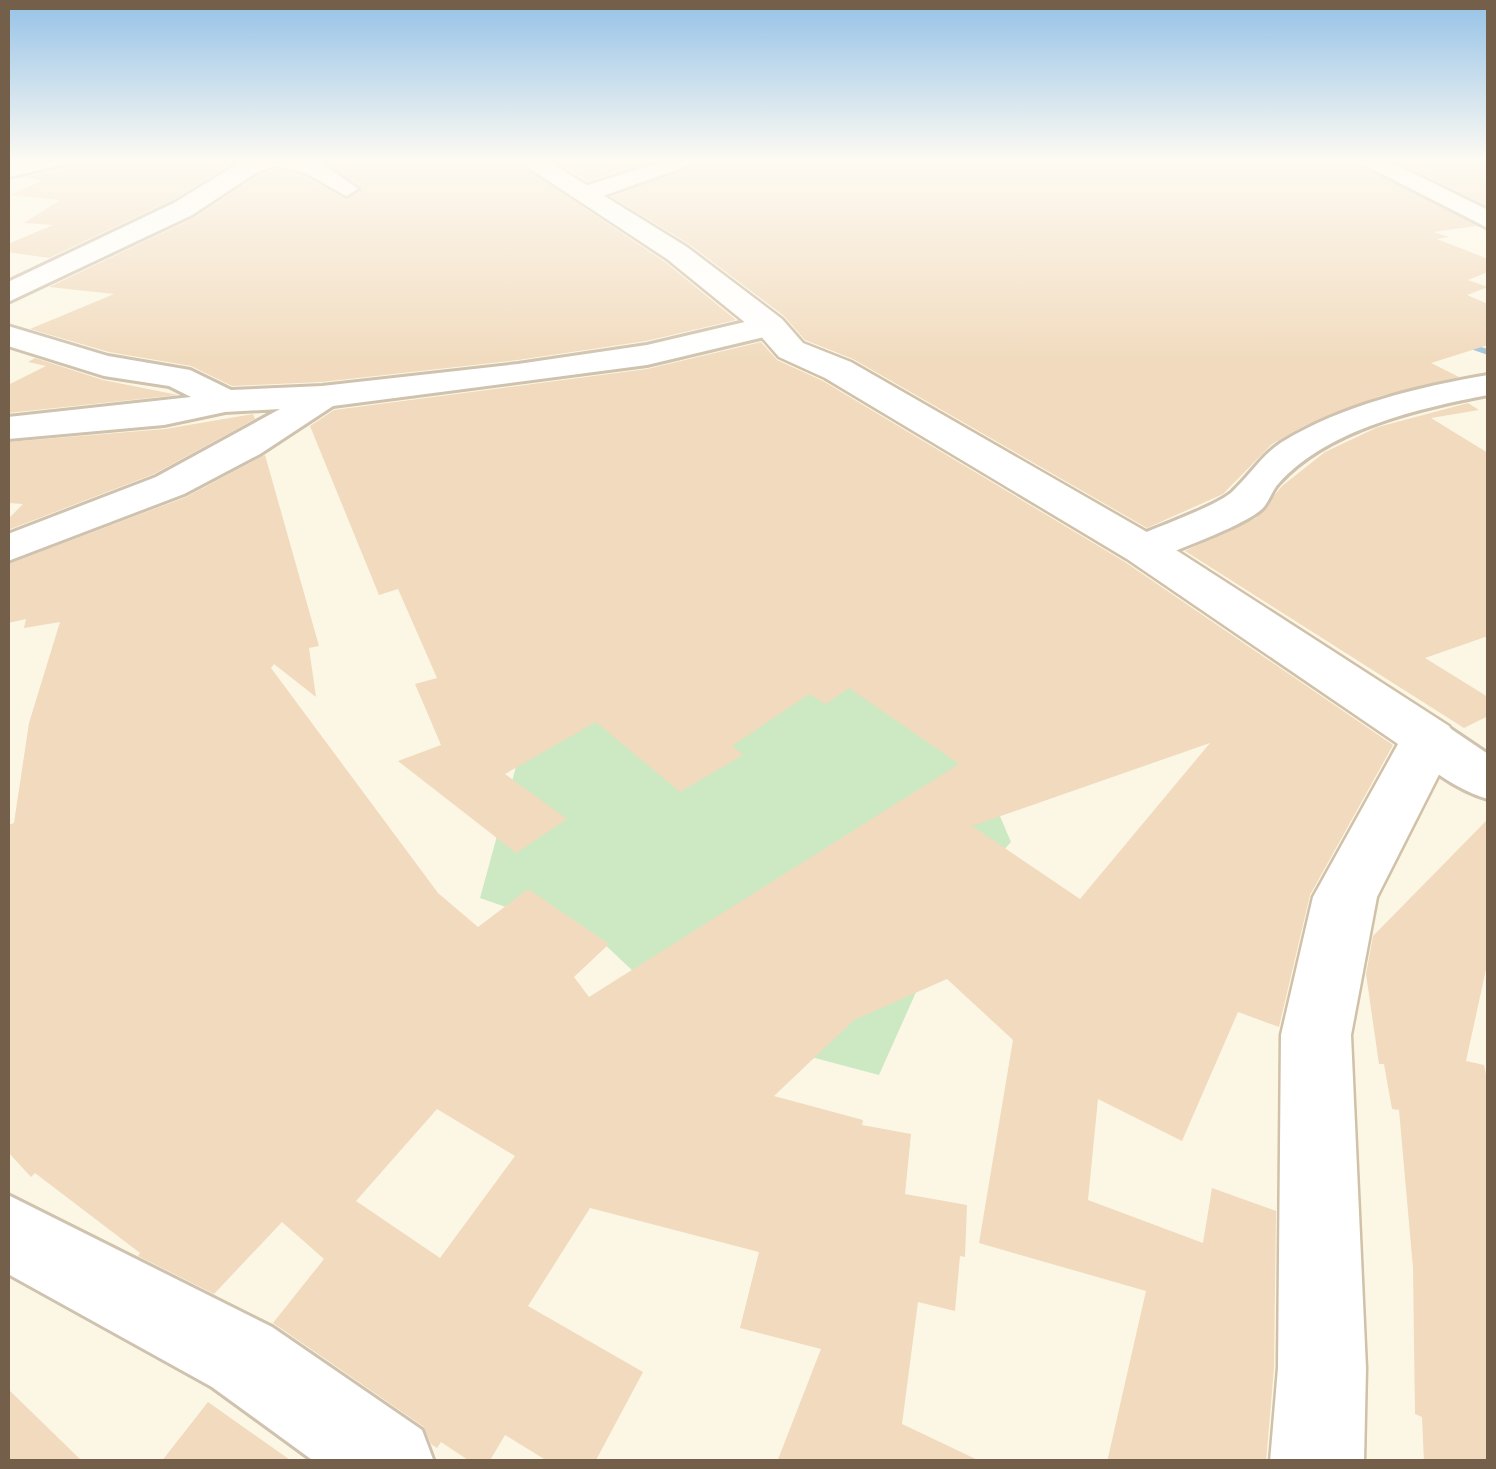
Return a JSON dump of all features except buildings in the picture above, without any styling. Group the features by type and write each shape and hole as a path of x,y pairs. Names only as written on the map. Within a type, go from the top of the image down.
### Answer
{"street":[{"path":"8,292 140,229"},
{"path":"640,229 770,326 791,350 838,370 1142,549 1488,780"},
{"path":"8,428 164,414 225,401 322,397 647,355 770,326"},
{"path":"8,336 104,366 178,377 225,401"},
{"path":"1142,549 1247,500 1263,476 1295,452 1344,425 1439,394 1488,385"},
{"path":"8,548 77,524 210,467 269,436 322,397"},
{"path":"1317,1462 1322,1368 1316,1035 1345,897 1430,739"},
{"path":"8,1233 242,1357 390,1462"}],"green space":[{"path":"756,656 936,666 1011,842 955,905 879,1075 690,1025 600,940 480,898 523,741"}],"waterway":[{"path":"1459,342 1488,352"}]}
